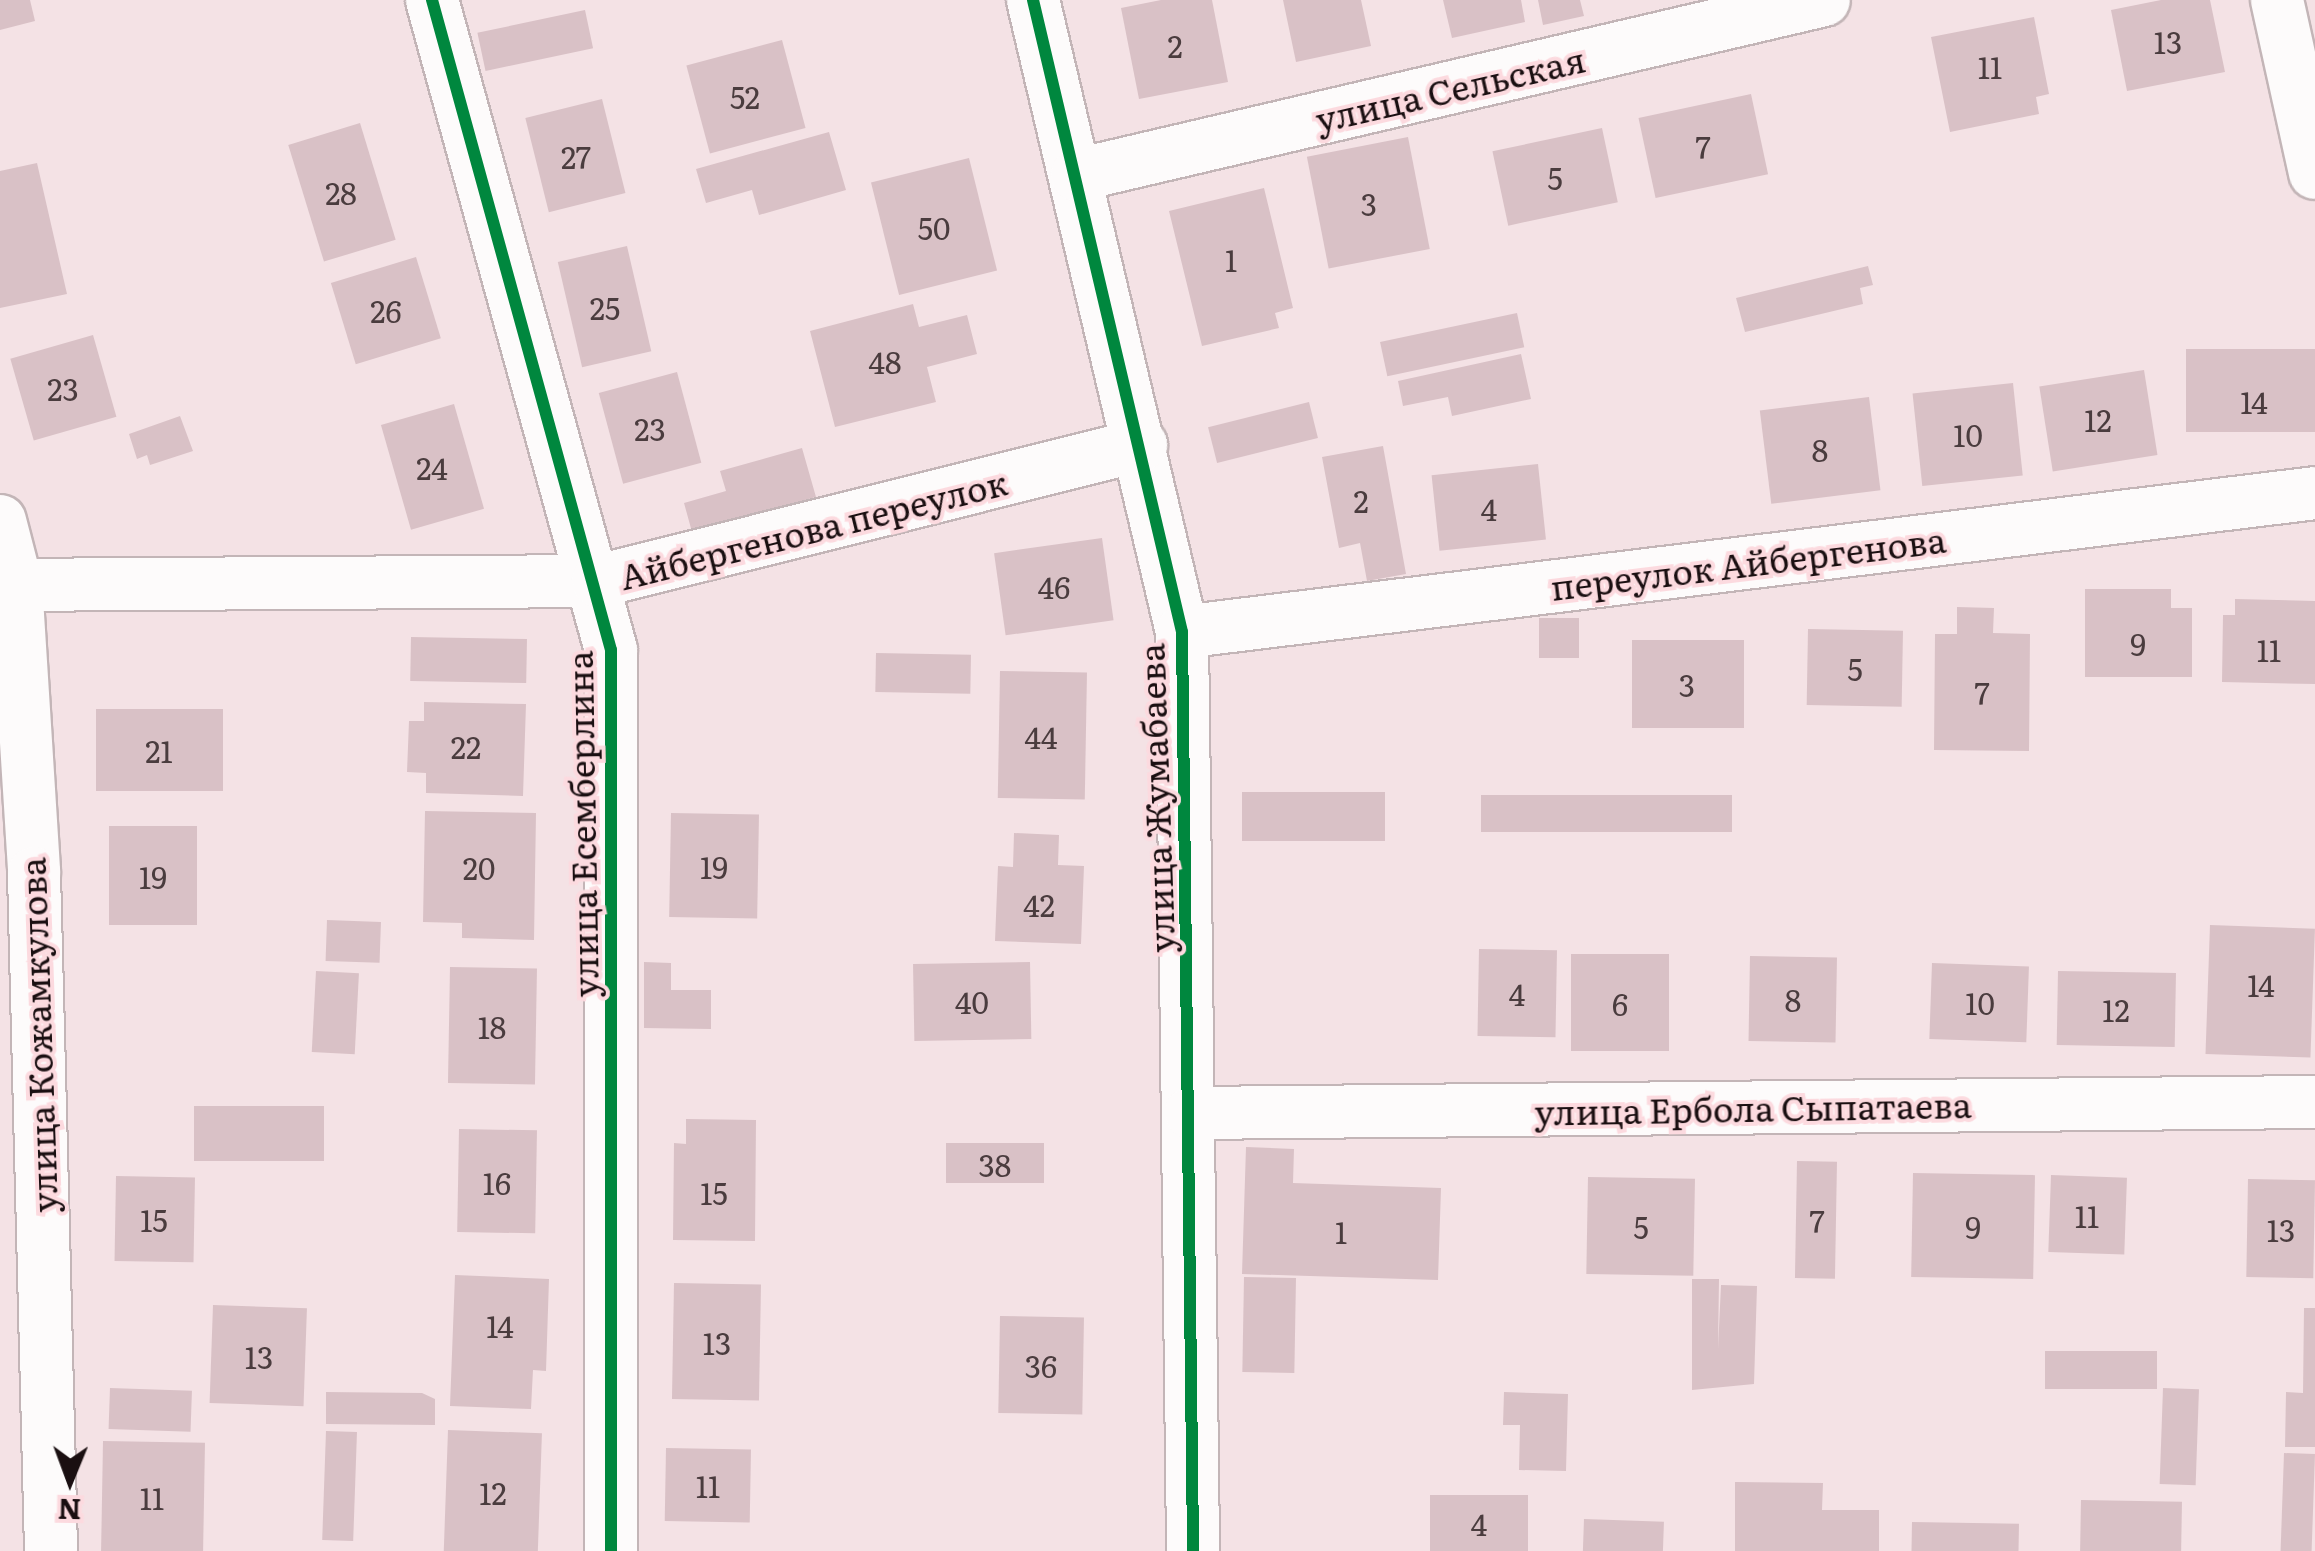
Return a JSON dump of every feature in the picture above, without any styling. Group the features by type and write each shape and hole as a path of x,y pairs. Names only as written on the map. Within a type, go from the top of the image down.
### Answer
{"street":[{"name":"улица Есемберлина","path":"432,0 598,581 615,727 611,1551"},
{"name":"улица Жумабаева","path":"1033,0 1141,445 1182,632 1191,1113 1192,1551"},
{"name":"улица Сельская","path":"1076,176 1824,0"},
{"path":"2277,0 2315,174"},
{"name":"Айбергенова переулок","path":"8,584 598,581 1141,445"},
{"name":"переулок Айбергенова","path":"1182,632 2315,493"},
{"name":"улица Кожамкулова","path":"0,521 34,872 51,1551"},
{"name":"улица Ербола Сыпатаева","path":"1191,1113 2315,1102"}],"building":[{"path":"0,0 30,0 35,21 0,30"},
{"path":"1161,0 1212,0 1228,82 1139,99 1121,8"},
{"path":"1283,0 1361,0 1371,46 1296,62"},
{"path":"1443,0 1521,0 1525,22 1452,38"},
{"path":"1538,0 1580,0 1584,16 1543,25"},
{"path":"2161,0 2210,0 2225,72 2127,91 2111,10"},
{"path":"585,10 593,48 486,71 477,33"},
{"path":"2034,17 2049,94 2036,97 2039,114 1950,132 1931,37"},
{"path":"782,40 806,128 710,154 686,66"},
{"path":"1751,94 1768,174 1656,198 1639,118"},
{"path":"602,99 625,193 549,212 525,118"},
{"path":"360,123 396,240 324,262 288,145"},
{"path":"1602,128 1618,202 1508,226 1492,151"},
{"path":"829,132 846,190 759,215 752,190 706,203 696,169"},
{"path":"1408,137 1430,249 1329,269 1307,157"},
{"path":"969,158 997,271 899,295 871,182"},
{"path":"37,163 67,294 0,308 0,171"},
{"path":"1264,188 1293,308 1275,313 1279,328 1202,346 1169,211"},
{"path":"627,246 651,351 582,367 558,262"},
{"path":"416,257 441,338 356,364 331,283"},
{"path":"1868,266 1873,285 1860,288 1863,304 1745,332 1736,298"},
{"path":"913,304 919,327 967,315 977,354 927,367 936,402 835,427 810,331"},
{"path":"1517,313 1524,347 1387,376 1380,342"},
{"path":"93,335 116,417 34,440 10,359"},
{"path":"2186,349 2315,349 2315,432 2186,432"},
{"path":"1521,354 1531,399 1452,416 1448,397 1403,406 1398,381"},
{"path":"2144,370 2157,455 2053,472 2039,387"},
{"path":"677,372 701,463 623,484 599,393"},
{"path":"2013,383 2023,475 1922,486 1913,394"},
{"path":"1869,397 1880,490 1771,504 1760,410"},
{"path":"1309,402 1318,438 1217,463 1208,427"},
{"path":"454,404 484,509 411,530 381,425"},
{"path":"180,416 193,451 150,465 147,455 137,459 129,434"},
{"path":"1383,446 1406,574 1367,581 1360,543 1339,548 1322,457"},
{"path":"802,448 816,497 692,532 684,503 726,491 720,471"},
{"path":"1538,464 1546,540 1440,551 1432,475"},
{"path":"1102,538 1114,620 1006,635 994,553"},
{"path":"2085,589 2171,589 2171,608 2192,608 2192,677 2085,677"},
{"path":"2235,599 2315,601 2315,684 2222,682 2223,615 2235,615"},
{"path":"1957,607 1994,608 1993,633 2030,634 2029,751 1934,750 1935,634 1957,634"},
{"path":"1539,618 1579,618 1579,658 1539,658"},
{"path":"1808,629 1903,631 1902,707 1807,705"},
{"path":"411,637 527,639 526,683 410,681"},
{"path":"1632,640 1744,640 1744,728 1632,728"},
{"path":"876,653 971,655 970,694 875,692"},
{"path":"1000,671 1087,673 1085,799 998,798"},
{"path":"424,702 526,704 523,796 426,793 426,773 407,772 409,721 424,721"},
{"path":"96,709 223,709 223,791 96,791"},
{"path":"1242,792 1385,792 1385,841 1242,841"},
{"path":"1481,795 1732,795 1732,832 1481,832"},
{"path":"425,811 536,813 534,940 462,938 462,923 423,922"},
{"path":"671,813 759,815 757,919 669,917"},
{"path":"109,826 197,826 197,925 109,925"},
{"path":"1014,833 1059,835 1058,865 1084,866 1081,944 995,941 998,866 1013,867"},
{"path":"327,920 381,922 380,963 326,961"},
{"path":"2210,925 2315,929 2310,1058 2205,1054"},
{"path":"1479,949 1557,950 1555,1037 1477,1036"},
{"path":"1571,954 1669,954 1669,1051 1571,1051"},
{"path":"1750,956 1837,958 1836,1043 1749,1041"},
{"path":"644,962 671,963 671,990 711,990 711,1029 644,1028"},
{"path":"1030,962 1031,1039 914,1041 913,964"},
{"path":"1932,963 2029,966 2026,1042 1929,1039"},
{"path":"450,967 537,969 535,1085 448,1083"},
{"path":"316,971 359,973 355,1054 312,1052"},
{"path":"2058,971 2176,973 2175,1047 2057,1045"},
{"path":"194,1106 324,1106 324,1161 194,1161"},
{"path":"686,1119 756,1120 755,1241 673,1240 674,1143 686,1144"},
{"path":"459,1129 537,1130 535,1233 457,1232"},
{"path":"946,1143 1044,1143 1044,1183 946,1183"},
{"path":"1246,1147 1294,1149 1293,1183 1441,1188 1438,1280 1242,1274"},
{"path":"1797,1161 1837,1162 1835,1279 1795,1278"},
{"path":"1913,1173 2035,1175 2033,1279 1911,1277"},
{"path":"2051,1175 2127,1178 2124,1255 2048,1252"},
{"path":"116,1176 195,1177 194,1262 115,1261"},
{"path":"1588,1177 1695,1179 1693,1276 1586,1274"},
{"path":"2248,1179 2315,1180 2313,1278 2246,1277"},
{"path":"455,1275 549,1279 546,1371 533,1370 531,1409 450,1406"},
{"path":"1244,1277 1296,1278 1294,1373 1242,1372"},
{"path":"1692,1279 1719,1279 1718,1349 1721,1285 1757,1286 1754,1384 1692,1390"},
{"path":"674,1283 761,1285 759,1401 672,1399"},
{"path":"213,1305 307,1308 304,1406 210,1403"},
{"path":"2304,1308 2315,1308 2315,1447 2285,1447 2286,1392 2303,1393"},
{"path":"1000,1316 1084,1317 1082,1414 998,1413"},
{"path":"2045,1351 2157,1351 2157,1389 2045,1389"},
{"path":"110,1388 192,1391 191,1432 109,1429"},
{"path":"2163,1388 2199,1389 2196,1485 2160,1484"},
{"path":"326,1392 422,1393 435,1399 435,1425 326,1424"},
{"path":"1504,1392 1568,1394 1566,1471 1519,1470 1520,1425 1503,1425"},
{"path":"448,1430 542,1433 538,1551 444,1551"},
{"path":"326,1431 357,1432 353,1541 322,1540"},
{"path":"103,1441 205,1443 203,1551 101,1551"},
{"path":"666,1448 751,1449 750,1522 665,1521"},
{"path":"2284,1453 2315,1454 2312,1551 2281,1551"},
{"path":"1735,1482 1823,1483 1822,1510 1879,1510 1879,1551 1735,1551"},
{"path":"1430,1495 1528,1495 1528,1551 1430,1551"},
{"path":"2081,1500 2182,1502 2181,1551 2080,1551"},
{"path":"1584,1519 1664,1522 1663,1551 1583,1551"},
{"path":"1912,1522 2019,1524 2019,1551 1911,1551"}],"cycle path":[{"path":"432,0 611,650 611,1551"},
{"path":"1033,0 1182,632 1193,1551"}]}
